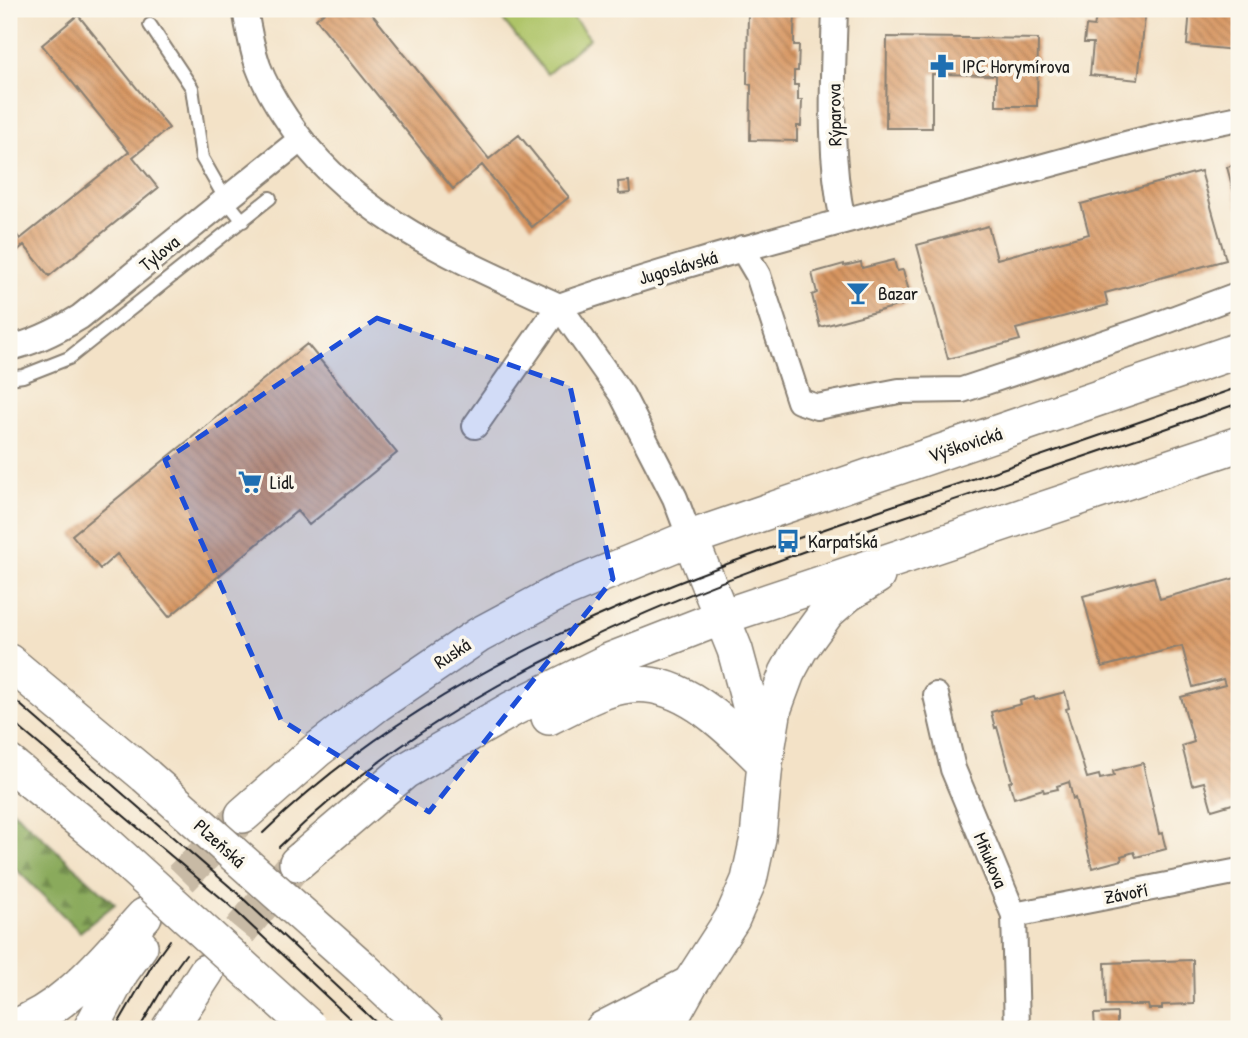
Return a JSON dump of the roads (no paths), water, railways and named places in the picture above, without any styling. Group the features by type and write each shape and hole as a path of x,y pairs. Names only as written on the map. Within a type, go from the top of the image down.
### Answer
{"main road":[{"name":"Výškovická","path":"690,538 1239,350"},
{"path":"765,763 724,722 707,710 660,688 641,684 626,685 590,698 412,782 297,863 405,771 459,738 609,661 722,617 1239,444"},
{"path":"690,538 735,650 765,763"},
{"name":"Ruská","path":"243,815 358,718 480,635 559,592 690,538"},
{"path":"666,1029 690,984 732,919 749,880 758,838 765,763 774,708 787,673 827,612 848,594 921,549"},
{"name":"Plzeňská","path":"9,662 145,776 422,1024"},
{"path":"9,763 96,834 310,1028"},
{"path":"9,1029 44,1014 67,997 149,921 91,1029"},
{"path":"169,1029 206,972"},
{"path":"603,1029 690,984"},
{"path":"422,1024 453,1029"}],"street":[{"path":"245,9 258,66 270,92 300,139 331,175 353,195 397,225 502,280 559,306 622,395 674,498 690,538"},
{"name":"Rýparova","path":"835,9 833,127 837,192 843,221"},
{"name":"Jugoslávská","path":"559,306 634,280 742,248 1126,145 1239,118"},
{"name":"Tylova","path":"9,348 34,341 80,317 300,139"},
{"path":"742,248 758,275 799,401 817,407 899,391 962,390 1148,328 1239,294"},
{"path":"475,426 559,306"},
{"name":"Mňukova","path":"936,695 953,769 1014,915 1017,1029"},
{"name":"Závoří","path":"1014,915 1239,871"}],"lane":[{"path":"150,25 192,88 202,158 226,200 243,221"},
{"path":"9,378 23,376 69,358 270,198"}],"tunnel":[{"path":"144,916 243,815"},
{"path":"206,972 293,867"}],"tram line":[{"path":"263,833 330,774 402,721 478,676 557,635 721,566 1239,387"},
{"path":"279,847 346,787 418,735 493,688 572,647 736,576 1239,403"},
{"path":"9,695 236,892 383,1029"},
{"path":"9,719 227,903 361,1029"},
{"path":"115,1029 170,940"},
{"path":"139,1029 186,954"}],"place":[{"name":"IPC Horymírova","path":"942,66"},
{"name":"Bazar","path":"858,293"},
{"name":"Lidl","path":"250,482"},
{"name":"Karpatská","path":"788,541"}]}
